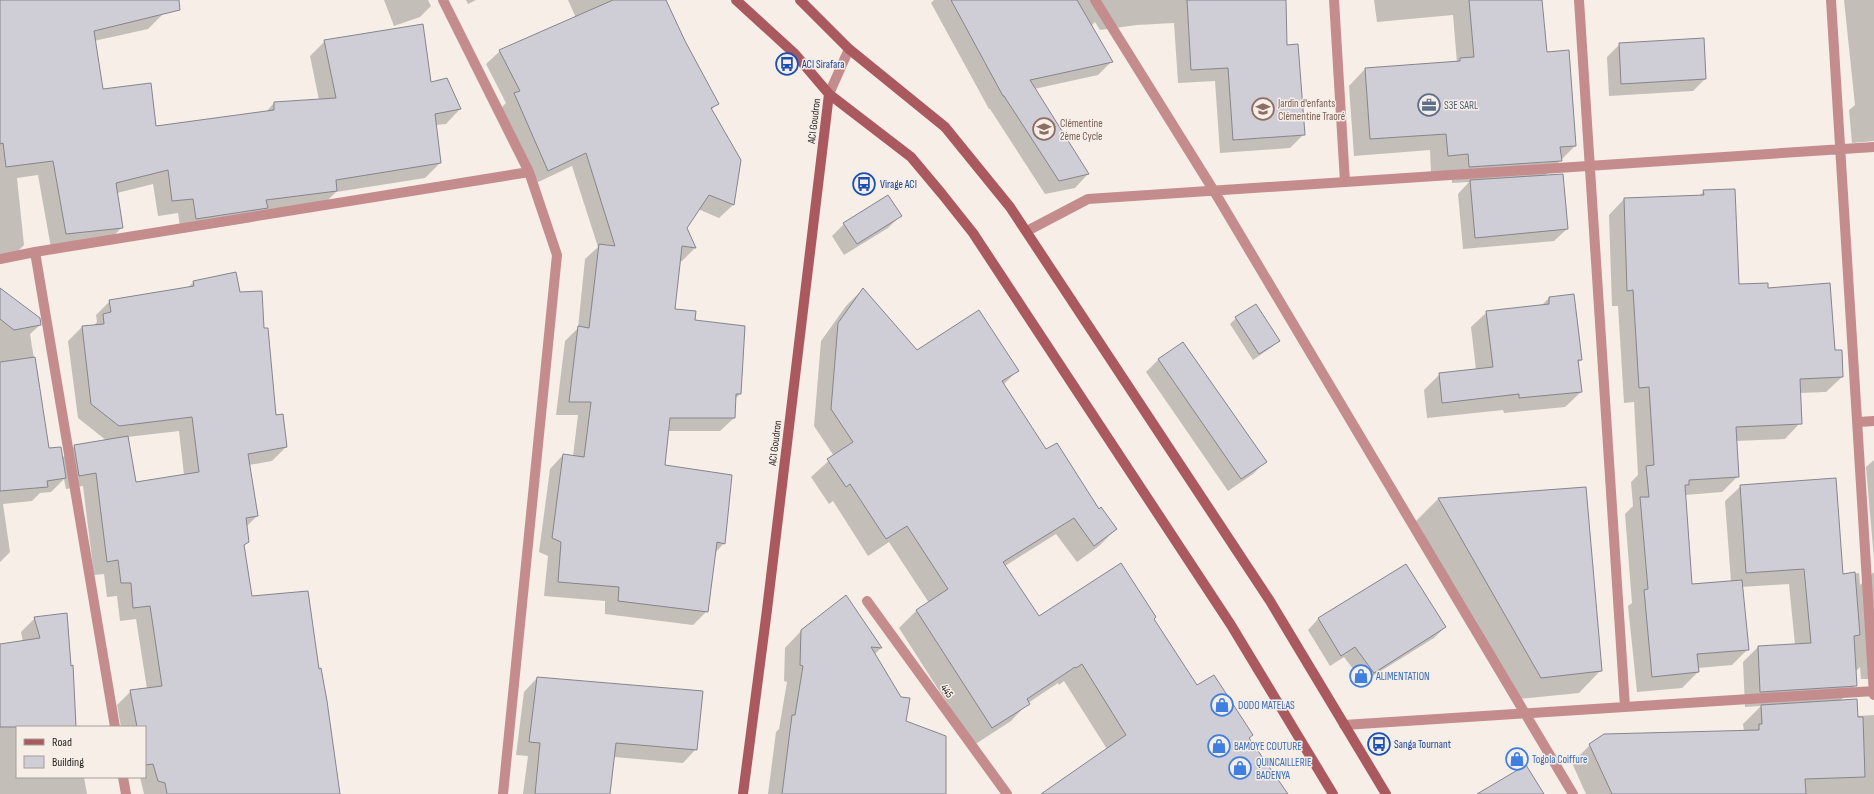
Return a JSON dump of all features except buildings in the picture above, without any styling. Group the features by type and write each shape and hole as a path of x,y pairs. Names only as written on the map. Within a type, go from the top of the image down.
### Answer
{"main road":[{"path":"736,0 795,54 829,94 911,157 973,233 1231,625 1333,794"},
{"path":"800,0 849,49 945,127 982,171 1027,231 1270,601 1386,794"},
{"name":"ACI Goudron","path":"743,794 768,610 829,94"}],"street":[{"path":"443,0 529,172 557,255 503,794"},
{"path":"1094,0 1214,191 1573,794"},
{"path":"1334,0 1345,182"},
{"path":"1579,0 1625,707"},
{"path":"1831,0 1874,695"},
{"path":"829,94 849,49"},
{"path":"1027,231 1088,199 1874,147"},
{"path":"0,259 35,252 529,172"},
{"path":"35,252 115,726"},
{"path":"1858,422 1874,421"},
{"name":"445","path":"867,602 1007,794"},
{"path":"1344,724 1874,691"},
{"path":"123,778 126,794"}],"place":[{"name":"ACI Sirafara","path":"787,64"},
{"name":"S3E SARL","path":"1429,105"},
{"name":"Jardin d'enfants Clémentine Traoré","path":"1263,109"},
{"name":"Clémentine 2ème Cycle","path":"1044,129"},
{"name":"Virage ACI","path":"864,184"},
{"name":"ALIMENTATION","path":"1361,676"},
{"name":"DODO MATELAS","path":"1222,705"},
{"name":"Sanga Tournant","path":"1379,744"},
{"name":"BAMOYE COUTURE","path":"1219,746"},
{"name":"Togola Coiffure","path":"1517,759"},
{"name":"QUINCAILLERIE BADENYA","path":"1240,768"}]}
